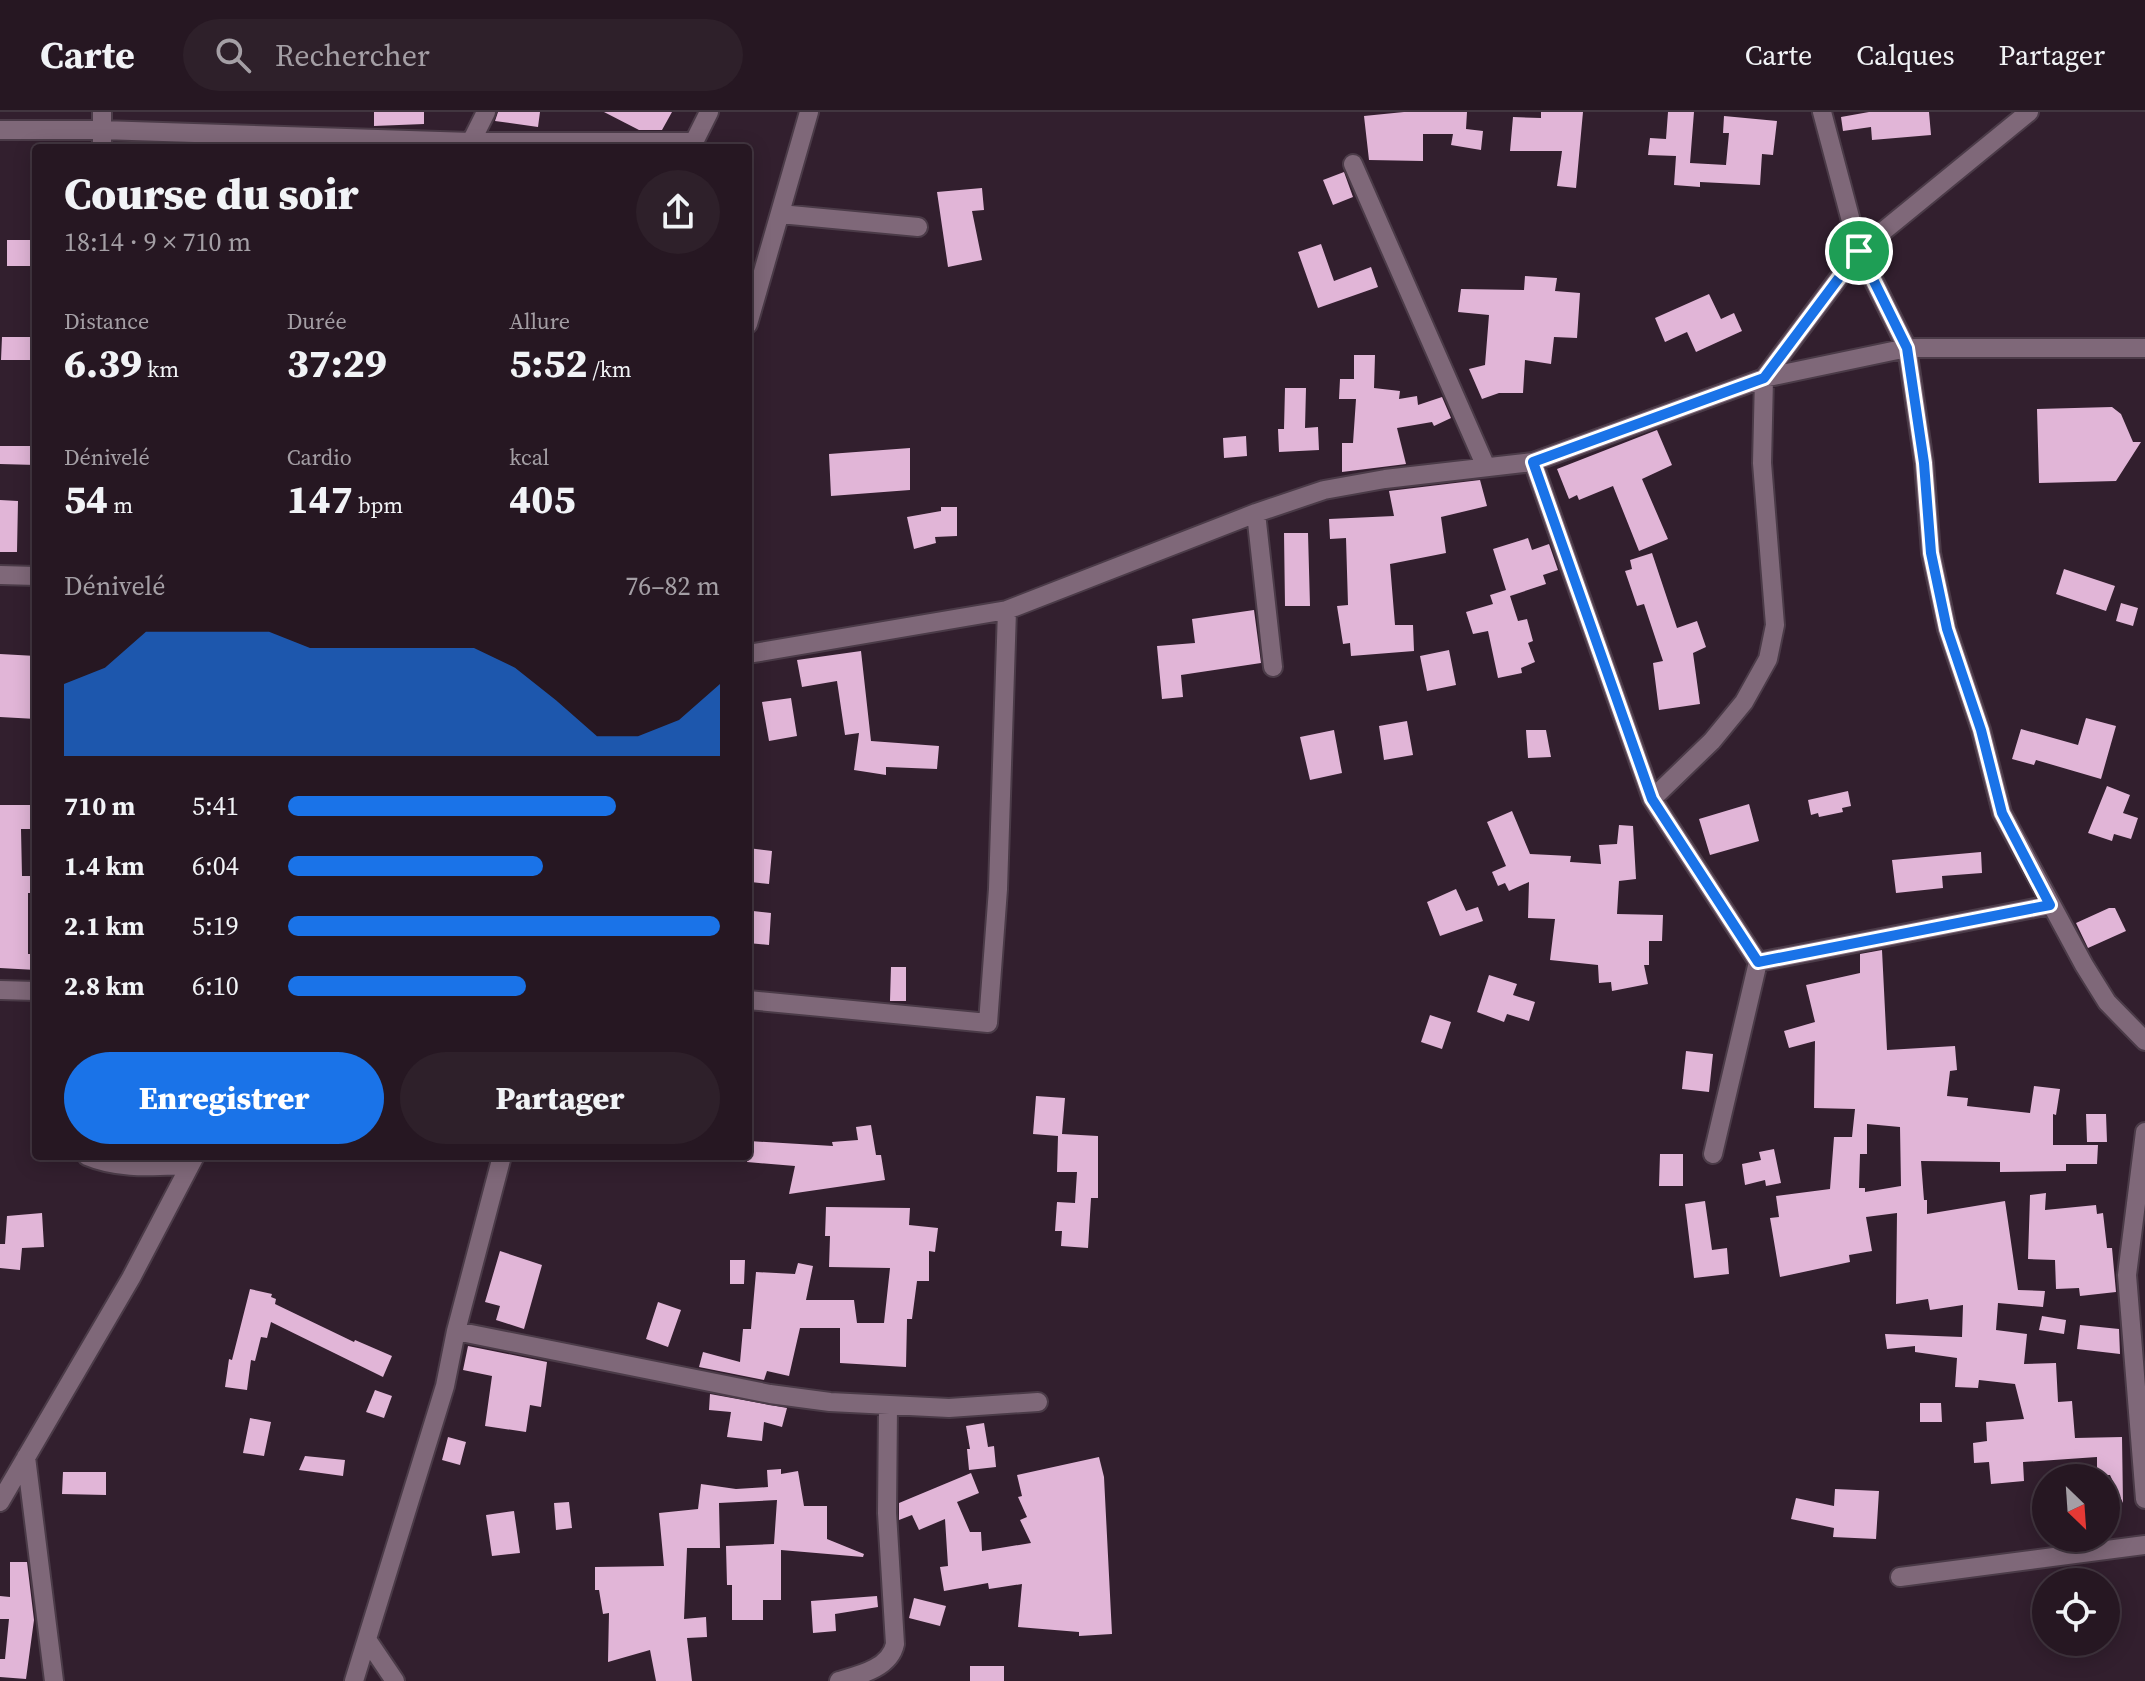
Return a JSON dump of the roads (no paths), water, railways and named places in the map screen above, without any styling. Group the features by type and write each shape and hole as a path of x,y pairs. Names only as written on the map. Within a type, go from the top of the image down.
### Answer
{"street":[{"path":"471,142 486,112"},
{"path":"693,144 709,112"},
{"path":"752,310 809,112"},
{"path":"1822,112 1859,251 1907,348 1924,463 1931,553 1947,629 1981,730 2002,813 2050,905 2107,1002 2145,1041"},
{"path":"1652,799 1712,741 1759,681 1768,659 1775,625 1762,463 1764,378 1859,251 2025,113"},
{"path":"0,130 619,144"},
{"path":"1353,164 1486,467"},
{"path":"780,214 918,227"},
{"path":"752,653 1007,610 1256,513 1324,490 1533,462 1764,378 1907,348 2145,348"},
{"path":"1533,462 1652,799 1758,962 1713,1154"},
{"path":"1256,513 1273,667"},
{"path":"0,575 32,576"},
{"path":"752,1000 988,1023 998,889 1007,610"},
{"path":"1758,962 2050,905"},
{"path":"0,990 32,991"},
{"path":"2145,1132 2127,1275 2145,1499"},
{"path":"96,1160 128,1167 193,1161"},
{"path":"354,1681 445,1386 456,1331 501,1160"},
{"path":"0,1502 131,1278 193,1161"},
{"path":"456,1331 770,1394 888,1406 949,1408 1038,1402"},
{"path":"839,1681 881,1665 895,1644 887,1513 888,1406"},
{"path":"26,1457 54,1681"},
{"path":"1900,1577 2145,1545"},
{"path":"368,1641 395,1681"}]}
